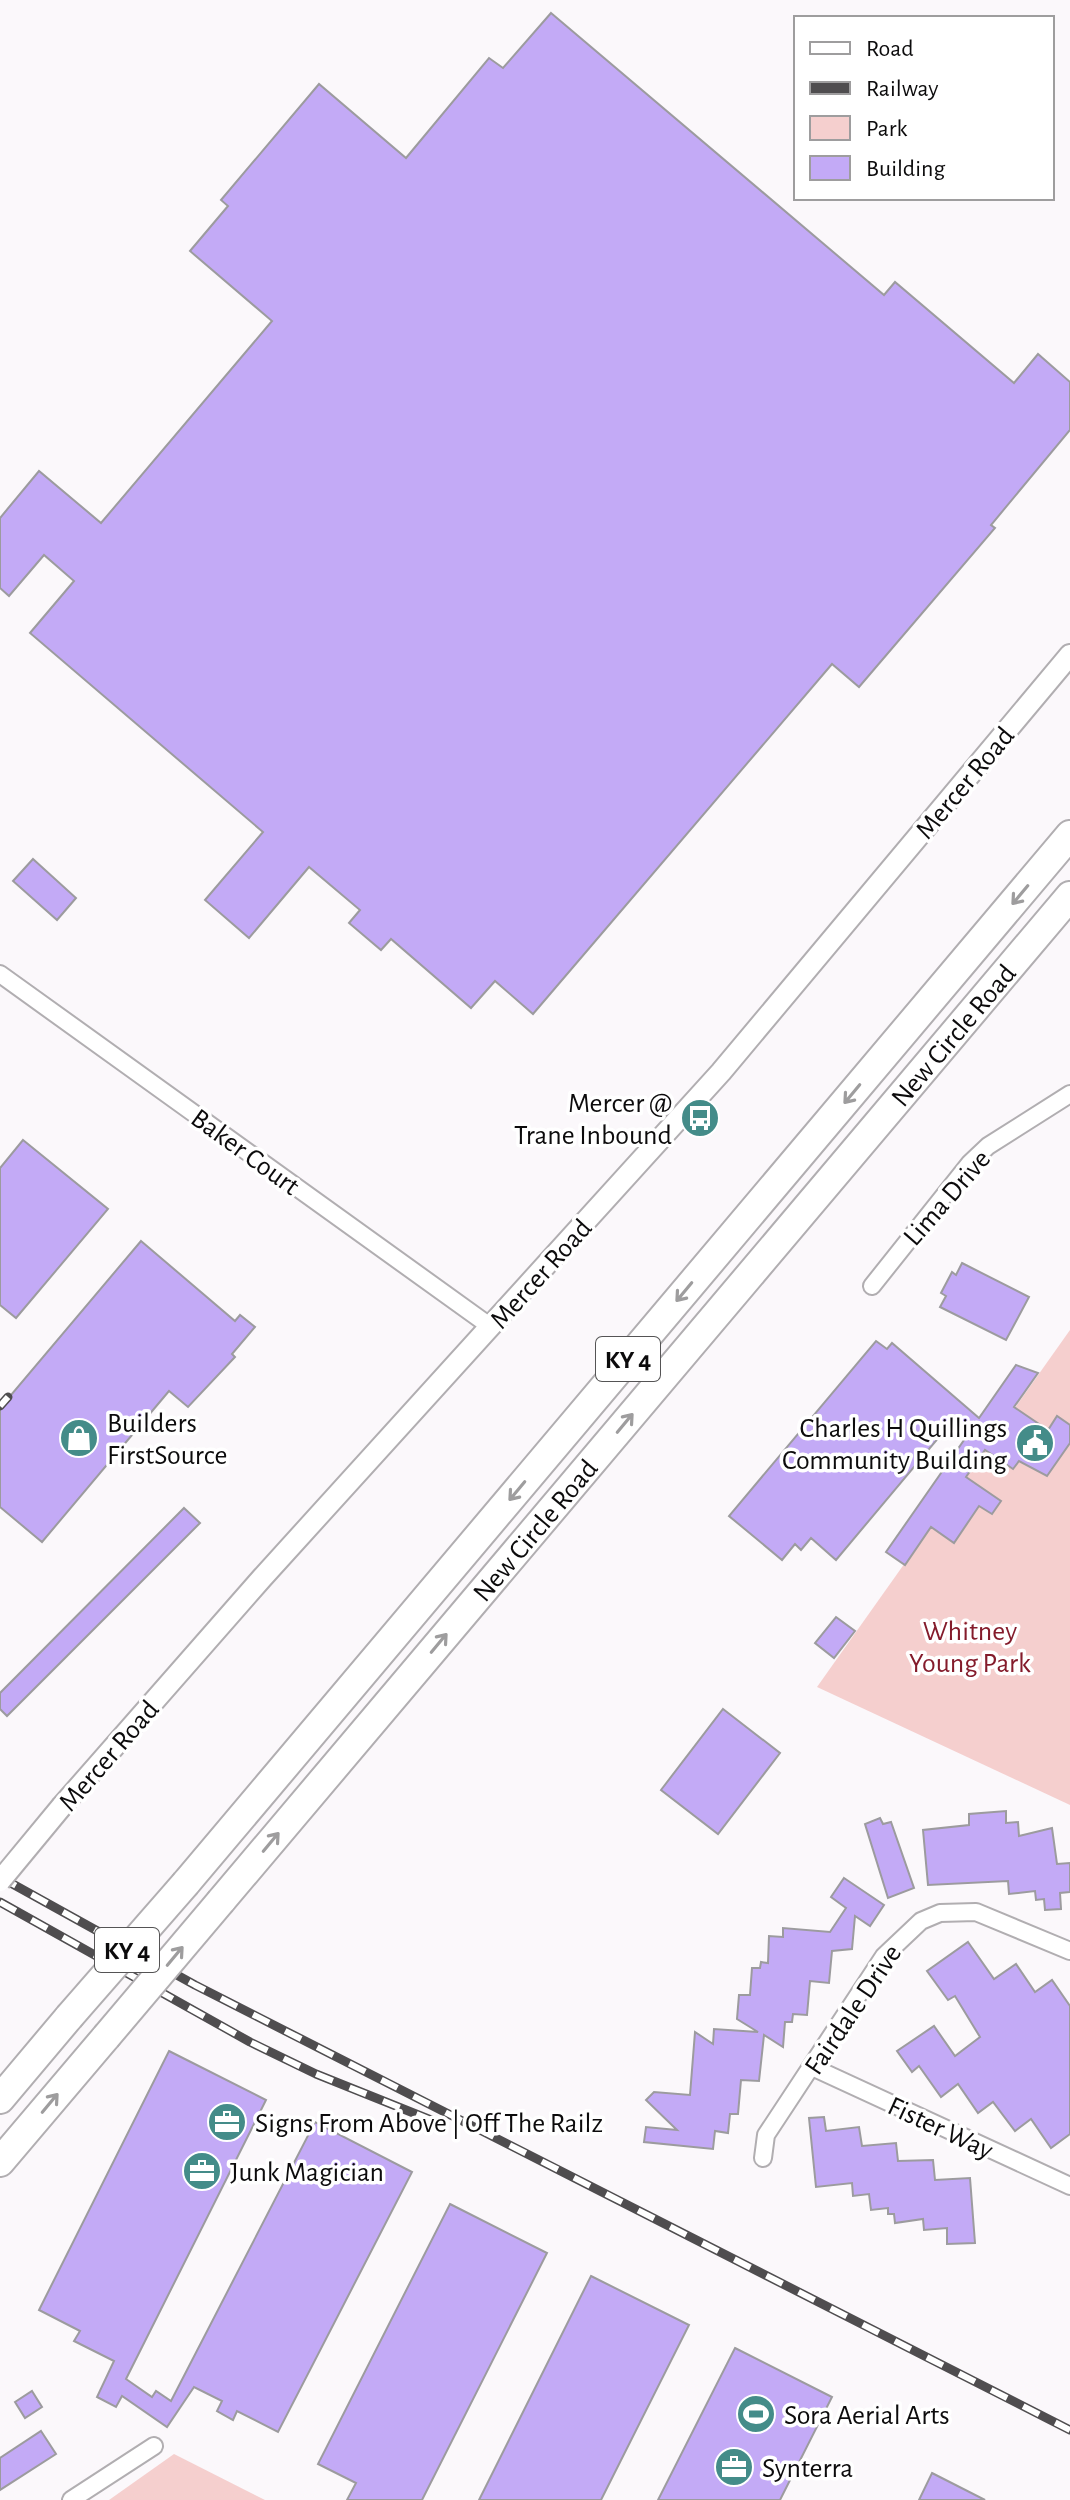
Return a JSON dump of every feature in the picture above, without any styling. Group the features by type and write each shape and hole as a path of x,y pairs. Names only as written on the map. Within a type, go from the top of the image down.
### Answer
{"highway":[{"name":"New Circle Road","path":"0,2099 186,1883 1070,835"},
{"name":"New Circle Road","path":"0,2162 1070,896"}],"street":[{"name":"Mercer Road","path":"0,1881 262,1578 721,1072 1070,655"},
{"name":"Baker Court","path":"0,974 491,1327"},
{"name":"Lima Drive","path":"872,1286 970,1163 999,1138 1070,1094"},
{"name":"Fairdale Drive","path":"763,2158 766,2135 884,1956 921,1921 940,1913 976,1912 1070,1951"},
{"name":"Fister Way","path":"812,2067 1070,2186"},
{"path":"71,2500 154,2446"}],"green space":[{"name":"Whitney Young Park","path":"1070,1330 1070,1805 817,1687"},
{"path":"174,2454 265,2500 109,2500"}],"building":[{"path":"551,13 884,295 895,282 1014,383 1038,354 1070,382 1070,430 991,525 995,528 859,687 832,664 533,1014 495,981 471,1008 391,939 381,950 349,923 360,910 309,867 249,938 205,900 263,832 30,633 74,581 44,555 9,596 0,588 0,518 39,471 101,523 272,321 190,251 228,206 221,200 319,84 406,158 489,58 503,68"},
{"path":"33,859 76,898 57,920 13,881"},
{"path":"23,1140 108,1209 16,1318 0,1305 0,1168"},
{"path":"141,1241 235,1321 240,1315 255,1327 232,1354 235,1357 188,1407 169,1391 42,1542 0,1507 0,1408"},
{"path":"962,1263 1029,1297 1006,1340 940,1307 946,1296 941,1293 952,1272 956,1275"},
{"path":"876,1341 887,1349 892,1343 979,1418 1016,1365 1038,1373 1014,1407 1048,1430 1057,1416 1070,1425 1070,1443 1047,1476 1019,1461 1013,1469 985,1450 966,1477 1001,1501 992,1514 979,1506 954,1543 931,1527 905,1565 886,1552 971,1430 955,1418 836,1560 811,1538 801,1550 795,1544 782,1560 729,1516"},
{"path":"184,1508 200,1523 7,1716 0,1709 0,1693"},
{"path":"836,1617 855,1631 834,1658 815,1643"},
{"path":"723,1709 780,1753 718,1834 661,1790"},
{"path":"1006,1811 1006,1823 1018,1822 1019,1836 1052,1828 1057,1864 1070,1863 1070,1892 1060,1893 1061,1909 1045,1910 1044,1899 1036,1900 1035,1891 1009,1894 1008,1881 928,1885 923,1830 969,1825 969,1814"},
{"path":"880,1818 883,1824 891,1822 914,1888 888,1898 865,1824"},
{"path":"844,1878 884,1905 870,1926 855,1916 852,1949 832,1951 829,1983 810,1981 807,2015 793,2014 792,2022 785,2022 783,2047 764,2035 759,2081 741,2080 738,2114 730,2114 728,2133 715,2131 713,2149 644,2142 646,2127 677,2130 646,2100 654,2092 690,2095 695,2032 713,2044 714,2029 758,2032 737,2019 739,1995 750,1995 752,1968 760,1968 761,1962 768,1963 769,1936 783,1937 783,1928 830,1932 846,1908 831,1897"},
{"path":"968,1942 994,1979 1016,1964 1035,1992 1052,1980 1070,2006 1070,2134 1051,2148 1031,2119 1015,2131 993,2102 978,2113 958,2084 941,2097 919,2066 912,2072 897,2051 934,2026 955,2056 980,2037 955,1996 948,2000 927,1971"},
{"path":"169,2051 266,2100 126,2379 152,2397 156,2391 171,2401 315,2122 412,2172 278,2432 237,2411 233,2420 217,2411 222,2401 194,2387 167,2427 122,2396 116,2407 97,2397 114,2361 74,2341 80,2331 39,2310"},
{"path":"824,2117 826,2131 859,2127 862,2146 896,2143 898,2161 933,2160 935,2180 970,2178 975,2243 947,2244 947,2228 924,2230 923,2219 895,2223 894,2214 888,2214 888,2208 871,2210 869,2194 853,2196 852,2183 816,2187 809,2118"},
{"path":"450,2204 547,2253 422,2500 347,2500 356,2483 318,2464"},
{"path":"591,2276 689,2325 601,2500 479,2500"},
{"path":"735,2348 832,2397 780,2500 658,2500"},
{"path":"32,2391 42,2407 25,2418 15,2402"},
{"path":"41,2431 56,2454 0,2490 0,2458"},
{"path":"932,2473 985,2500 919,2500"}],"railway":[{"path":"0,1406 8,1397"},
{"path":"0,1877 195,1985 1070,2430"},
{"path":"0,1902 250,2042 316,2074 431,2120"}],"place":[{"name":"Mercer @ Trane Inbound","path":"700,1118"},
{"name":"Builders FirstSource","path":"79,1438"},
{"name":"Charles H Quillings Community Building","path":"1035,1443"},
{"name":"Signs From Above | Off The Railz","path":"227,2122"},
{"name":"Junk Magician","path":"202,2171"},
{"name":"Sora Aerial Arts","path":"756,2414"},
{"name":"Synterra","path":"734,2467"}]}
